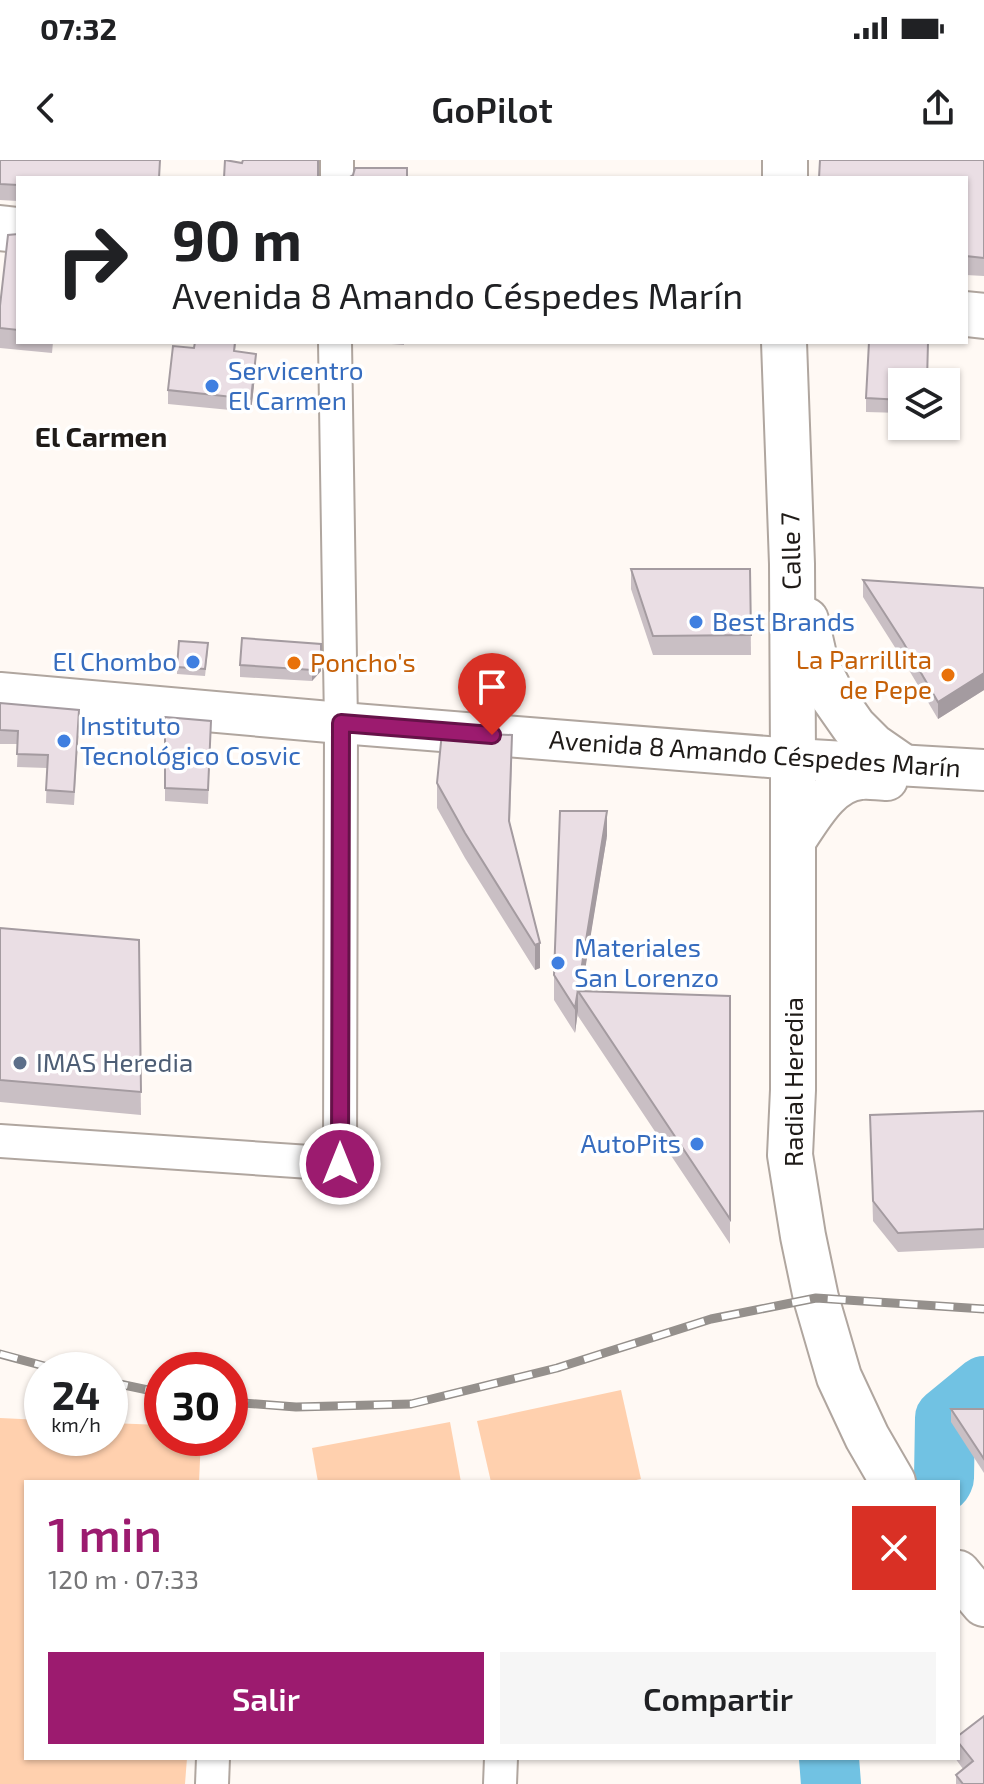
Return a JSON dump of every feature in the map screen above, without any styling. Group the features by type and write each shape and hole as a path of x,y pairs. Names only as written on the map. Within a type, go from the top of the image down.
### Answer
{"main road":[{"name":"Calle 7","path":"784,344 792,564 793,759"},
{"path":"792,564 816,664 833,697 854,727 873,746 899,764"},
{"name":"Radial Heredia","path":"793,759 793,1090 790,1155 816,1298 839,1377 867,1437 892,1480"},
{"path":"960,1575 984,1604"}],"street":[{"path":"0,1141 340,1164 341,723 335,344"},
{"name":"Avenida 8 Amando Céspedes Marín","path":"0,693 793,759 984,770"},
{"name":"Avenida 8 Amando Céspedes Marín","path":"793,844 825,799 840,786 859,778 984,787"},
{"path":"212,1784 213,1760"},
{"path":"500,1784 501,1760"}],"shaded area":[{"path":"621,1390 641,1479 491,1480 477,1421"},
{"path":"0,1418 24,1419 24,1456 128,1456 128,1424 144,1424 144,1456 200,1456 199,1480 24,1480 24,1760 187,1760 185,1784 0,1784"},
{"path":"450,1422 461,1480 318,1480 312,1448"}],"building":[{"path":"0,160 160,160 159,176 16,176 16,185 0,184"},
{"path":"225,160 242,163 243,160 318,160 318,176 224,176"},
{"path":"820,160 984,160 984,258 968,256 968,176 819,176"},
{"path":"355,168 407,168 407,176 353,175"},
{"path":"16,234 16,330 0,328 8,235"},
{"name":"Servicentro El Carmen","path":"195,344 235,344 234,351 256,354 251,399 168,390 173,346 194,348"},
{"path":"869,344 928,344 927,368 888,368 888,399 866,398"},
{"name":"Best Brands","path":"631,569 750,569 751,635 653,636"},
{"path":"863,580 984,588 984,673 938,702"},
{"path":"242,638 321,644 321,660 312,670 240,665"},
{"name":"El Chombo","path":"179,641 208,643 205,669 177,667"},
{"path":"0,703 79,710 74,792 46,790 48,755 17,754 18,731 0,730"},
{"path":"165,717 211,721 208,790 165,788"},
{"path":"442,732 512,735 509,821 540,943 535,945 437,783"},
{"path":"560,811 607,811 575,1008 554,975"},
{"path":"0,928 139,940 141,1092 0,1080"},
{"name":"AutoPits","path":"578,991 730,996 730,1219"},
{"path":"984,1111 984,1229 898,1233 873,1201 870,1115"},
{"path":"951,1409 984,1409 984,1459"},
{"path":"984,1716 984,1784 963,1784 956,1775 973,1761 960,1745 960,1734"}],"waterway":[{"path":"943,1480 945,1418 984,1386"},
{"path":"829,1760 831,1784"}],"railway":[{"path":"248,1403 296,1407 411,1404 557,1368 711,1319 816,1298 984,1309"},
{"path":"0,1354 24,1361"},
{"path":"128,1386 144,1389"}],"place":[{"name":"Servicentro El Carmen","path":"212,386"},
{"name":"Best Brands","path":"696,622"},
{"name":"El Chombo","path":"193,662"},
{"name":"Poncho's","path":"294,663"},
{"name":"La Parrillita de Pepe","path":"948,675"},
{"name":"Instituto Tecnológico Cosvic","path":"64,741"},
{"name":"Materiales San Lorenzo","path":"558,963"},
{"name":"IMAS Heredia","path":"20,1063"},
{"name":"AutoPits","path":"697,1144"}],"district":[{"name":"El Carmen","path":"101,437"}],"route":[{"path":"340,1164 341,723 492,735"}]}
